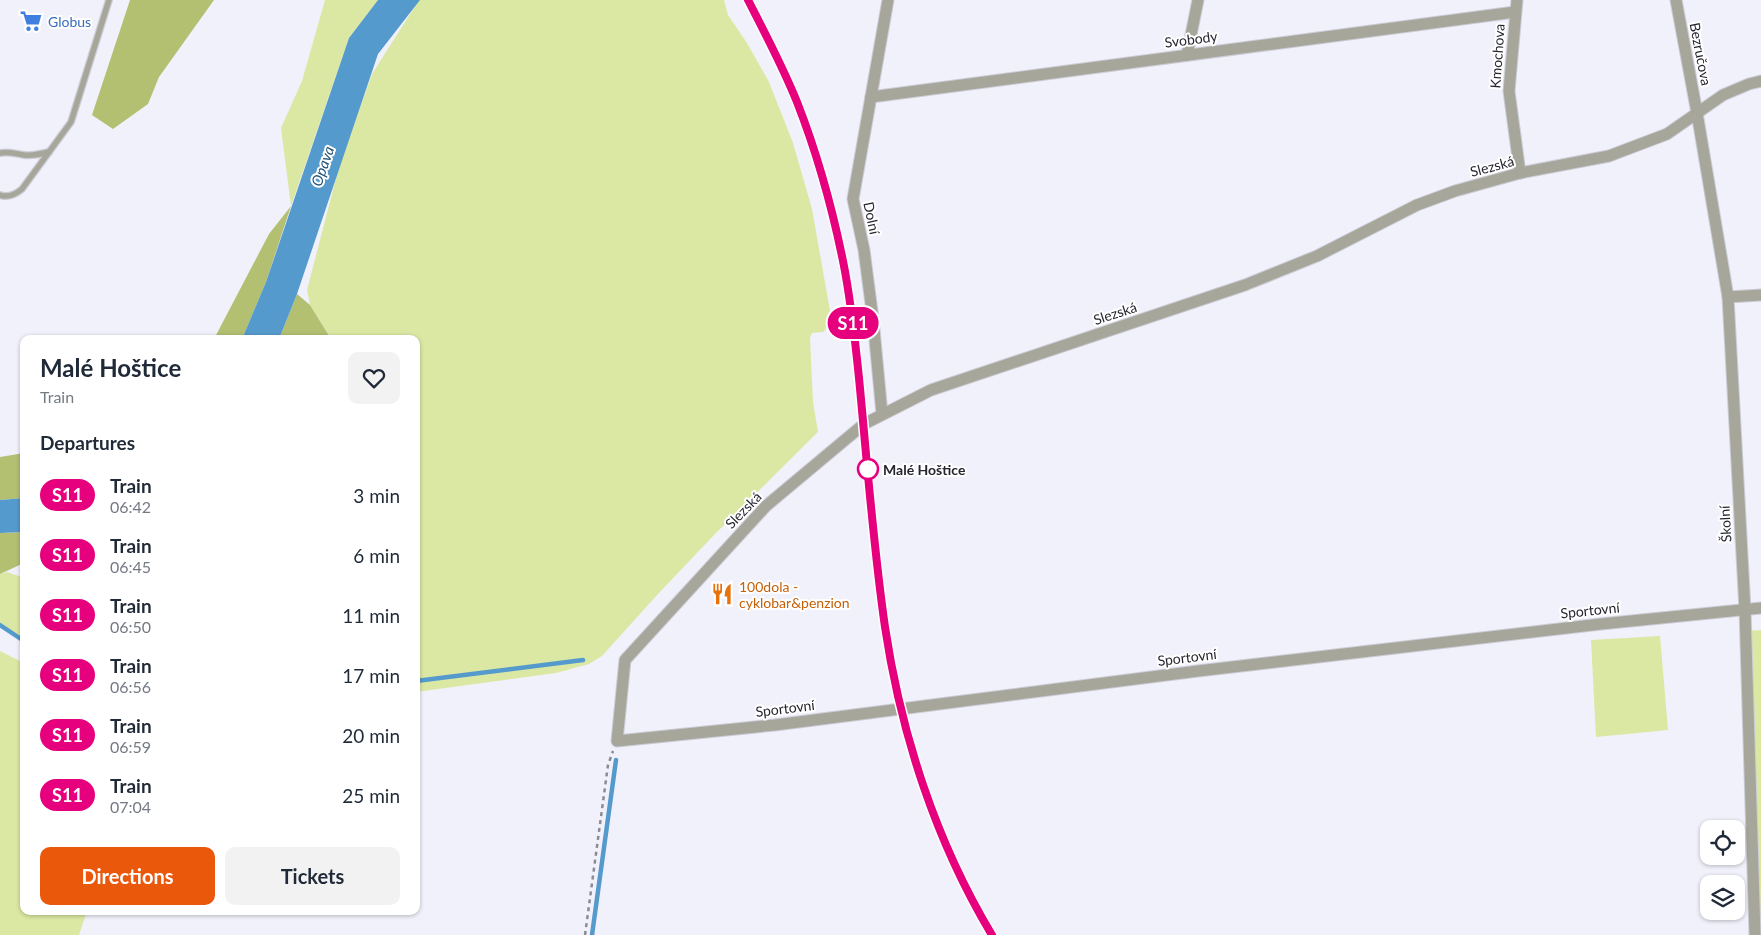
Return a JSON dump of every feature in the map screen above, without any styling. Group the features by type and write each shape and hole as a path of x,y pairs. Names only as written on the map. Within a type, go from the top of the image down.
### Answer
{"street":[{"name":"Dolní","path":"882,414 864,250 853,199 888,0"},
{"path":"1187,55 1198,0"},
{"name":"Kmochova","path":"1517,0 1509,91 1520,173"},
{"name":"Bezručova","path":"1676,0 1697,113"},
{"name":"Svobody","path":"871,97 1515,12"},
{"name":"Slezská","path":"617,741 625,660 766,506 864,424 931,390 1263,278 1317,256 1417,205 1455,191 1520,173 1609,156 1667,134 1723,95 1761,81"},
{"name":"Školní","path":"1697,113 1728,297 1745,610 1755,935"},
{"path":"1728,297 1761,296"},
{"name":"Sportovní","path":"617,741 775,725 1394,648 1761,608"}],"lane":[{"path":"0,195 15,194 22,189 71,122 109,0"},
{"path":"0,153 10,151 23,155 35,155 49,152"}],"path":[{"path":"585,935 608,765 617,741"}],"green space":[{"path":"130,0 214,0 159,77 148,104 113,129 92,115"},
{"path":"325,0 378,0 349,38 291,206 281,128 302,81"},
{"path":"419,0 724,0 728,15 747,43 769,82 793,143 812,209 832,322 823,332 812,333 810,338 813,402 818,432 714,535 602,656 589,664 556,673 420,691 420,335 329,335 310,305 307,290 340,163 372,74"},
{"path":"291,206 266,282 244,335 216,335 269,234"},
{"path":"297,294 310,305 329,335 281,335"},
{"path":"20,454 20,498 0,500 0,457"},
{"path":"20,532 20,565 0,574 0,533"},
{"path":"7,572 20,577 20,640 0,626 0,574"},
{"path":"1761,630 1761,935 1755,935 1745,631"},
{"path":"1660,636 1668,730 1596,737 1591,640"},
{"path":"0,651 20,661 20,915 86,915 79,935 0,935"}],"water":[{"name":"Opava","path":"378,0 420,0 378,54 297,294 281,335 244,335 266,282 349,38"},
{"path":"20,498 20,532 0,533 0,500"}],"waterway":[{"path":"0,625 20,638"},
{"path":"420,680 583,660"},
{"path":"592,935 616,760"}],"railway":[{"path":"748,0 779,63 805,127 826,193 843,261 854,334 885,627 892,667 911,747 938,824 954,862 992,935"}],"train":[{"name":"S11","path":"748,0 797,102 824,178 834,221 852,310 879,578 885,626 901,709 928,798 946,843 965,885 992,935"}],"place":[{"name":"Globus","path":"31,21"},
{"name":"Malé Hoštice","path":"868,469"},
{"name":"100dola - cyklobar&penzion","path":"722,594"}]}
